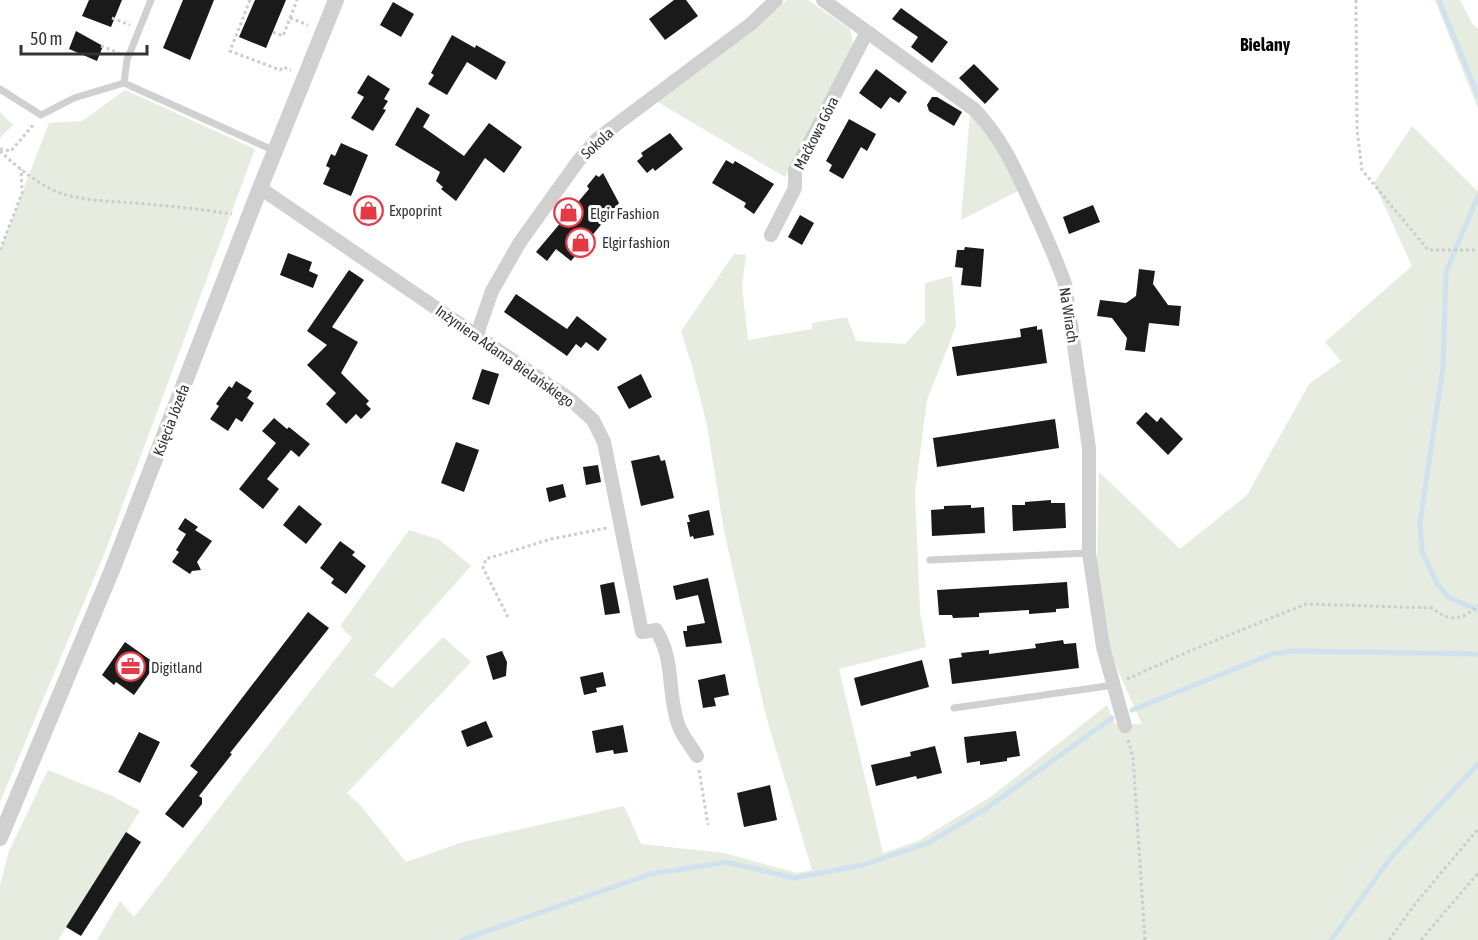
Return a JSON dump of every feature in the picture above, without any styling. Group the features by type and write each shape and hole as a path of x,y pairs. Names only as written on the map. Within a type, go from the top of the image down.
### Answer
{"street":[{"name":"Księcia Józefa","path":"0,838 151,473 260,188 336,0"},
{"name":"Sokola","path":"477,334 492,291 520,242 579,160 597,139 752,22 776,0"},
{"name":"Na Wirach","path":"823,0 975,110 992,129 1007,151 1058,263 1065,284 1089,448 1089,553 1103,647 1125,726"},
{"name":"Maćkowa Góra","path":"771,235 795,188 795,171 867,32"},
{"name":"Inżyniera Adama Bielańskiego","path":"260,188 477,334 571,400 592,420 604,442 642,632 656,630 662,640 667,652 670,687 678,724 697,756"}],"lane":[{"path":"124,83 128,57 151,0"},
{"path":"0,89 41,115 74,98 124,83 275,151"},
{"path":"930,560 1089,553"},
{"path":"954,708 1114,685"}],"path":[{"path":"250,0 230,51 280,70 283,67 291,70"},
{"path":"273,32 283,36 297,0"},
{"path":"1356,0 1357,129 1362,170 1428,250 1478,250"},
{"path":"112,18 139,29"},
{"path":"290,18 308,25"},
{"path":"101,45 128,57"},
{"path":"0,150 11,151 41,115"},
{"path":"0,150 21,169 50,189 68,195 237,215"},
{"path":"0,250 22,194 21,169"},
{"path":"508,617 483,568 486,559 551,539 622,525"},
{"path":"1114,685 1192,650 1306,604 1433,608 1443,617 1459,619 1478,605"},
{"path":"1125,726 1133,757 1145,940"},
{"path":"697,756 708,825"},
{"path":"1389,940 1415,904 1478,829"},
{"path":"1421,940 1478,873"}],"shaded area":[{"path":"787,0 808,0 850,29 854,47 785,177 656,101 752,30"},
{"path":"1435,0 1460,0 1472,23 1478,29 1478,109"},
{"path":"125,90 255,149 105,552 0,802 0,250 49,123 82,121"},
{"path":"0,112 13,125 0,138"},
{"path":"970,114 988,132 1020,190 961,220"},
{"path":"1412,126 1477,191 1478,181 1478,940 97,940 120,901 134,917 352,638 340,626 409,530 440,540 471,566 374,675 392,688 443,637 471,662 347,793 361,806 406,862 463,842 624,806 641,844 724,853 797,873 812,870 766,716 724,531 707,425 681,331 734,254 746,255 742,286 748,340 812,329 812,323 847,317 856,341 905,344 925,322 925,283 952,276 956,326 927,400 915,492 920,612 926,647 839,669 883,853 918,841 992,796 1107,705 1115,724 1142,724 1107,646 1097,566 1099,472 1180,549 1247,495 1309,384 1341,361 1325,342 1412,266 1374,183"},
{"path":"48,770 112,796 140,811 58,940 0,940 0,885 9,851"}],"building":[{"path":"89,0 122,0 111,27 82,16"},
{"path":"183,0 214,0 190,60 163,48"},
{"path":"255,0 286,0 266,48 239,37"},
{"path":"674,0 686,0 698,16 665,40 649,19"},
{"path":"393,2 414,14 401,37 380,25"},
{"path":"901,8 948,42 932,63 911,47 918,37 892,19"},
{"path":"76,31 103,46 97,61 69,49"},
{"path":"452,35 506,62 496,80 467,62 447,95 428,84 434,75 431,73"},
{"path":"974,64 999,89 985,104 959,78"},
{"path":"876,69 907,92 899,103 890,97 881,109 859,93"},
{"path":"368,75 390,89 384,99 388,101 383,109 386,110 373,131 351,118 364,97 357,93"},
{"path":"932,97 937,97 962,112 954,126 929,111 927,105"},
{"path":"417,107 430,115 423,127 464,156 489,123 522,147 504,173 485,158 456,201 441,189 443,187 436,181 440,172 395,145"},
{"path":"849,119 876,134 867,151 861,147 843,179 829,171 832,165 826,161"},
{"path":"670,133 683,149 655,171 653,168 647,173 637,161 643,156 641,153"},
{"path":"341,143 368,155 351,196 323,184 330,168 326,166 331,154 335,156"},
{"path":"726,160 733,164 735,161 774,184 754,214 744,207 746,203 712,183"},
{"path":"603,173 619,203 571,261 556,249 547,261 536,252 589,189 587,186 596,175 599,177"},
{"path":"1093,205 1100,222 1069,234 1063,217"},
{"path":"800,215 814,223 802,245 788,237"},
{"path":"965,247 984,249 981,287 961,285 963,268 955,267 957,250 964,250"},
{"path":"288,253 312,262 309,271 318,275 313,288 280,275"},
{"path":"1139,269 1155,271 1153,284 1168,305 1181,306 1179,326 1149,323 1145,352 1125,350 1127,338 1112,318 1097,316 1100,300 1126,303 1136,296"},
{"path":"349,270 364,280 332,327 358,342 341,373 369,401 366,404 371,409 361,419 356,414 346,424 326,404 336,393 307,365 327,345 307,331"},
{"path":"516,294 567,329 577,316 607,339 598,351 586,342 581,348 576,344 567,356 504,312"},
{"path":"1037,326 1037,330 1042,329 1047,363 957,376 952,347 1021,337 1020,329"},
{"path":"482,369 499,374 489,405 472,399"},
{"path":"641,374 652,397 629,409 617,387"},
{"path":"236,381 252,391 247,398 254,403 242,422 236,418 228,431 210,419 219,406 216,404 229,386 232,388"},
{"path":"1146,412 1157,422 1161,417 1183,439 1168,455 1136,423"},
{"path":"274,418 310,444 299,457 291,450 267,479 279,489 263,509 239,489 276,443 262,431"},
{"path":"1055,419 1059,448 937,467 933,438"},
{"path":"456,442 479,450 464,492 441,483"},
{"path":"659,455 661,461 665,460 674,498 641,506 631,461"},
{"path":"598,465 601,482 586,485 583,467"},
{"path":"563,484 566,497 549,502 546,488"},
{"path":"1051,500 1051,503 1065,503 1066,528 1013,531 1012,505"},
{"path":"299,505 322,524 306,544 283,525"},
{"path":"971,505 971,508 984,507 985,533 932,536 931,510 944,509 944,506"},
{"path":"709,510 714,535 694,539 693,536 690,537 688,515"},
{"path":"185,518 198,527 195,530 212,541 197,562 201,570 192,571 190,574 172,562 186,534 178,529"},
{"path":"340,541 355,552 352,555 366,566 346,594 331,583 334,579 320,568"},
{"path":"708,578 722,643 686,647 683,631 687,631 687,626 705,623 698,595 676,600 673,586"},
{"path":"614,582 620,613 605,615 600,585"},
{"path":"1067,582 1069,608 1056,609 1056,612 1029,614 1029,610 979,613 979,617 953,618 952,615 939,615 937,590"},
{"path":"308,612 329,628 230,753 232,754 199,796 202,798 202,804 183,828 165,814 198,772 190,766"},
{"path":"1063,640 1064,644 1076,643 1079,668 952,684 949,659 962,657 961,653 989,650 989,654 1036,648 1035,644"},
{"path":"125,642 156,664 134,695 116,682 114,685 102,675"},
{"path":"502,651 507,662 506,676 493,680 486,656"},
{"path":"922,660 929,687 861,706 854,678"},
{"path":"603,672 606,686 596,688 597,692 584,695 580,677"},
{"path":"725,674 729,695 714,698 716,706 703,708 698,680"},
{"path":"486,721 493,737 467,747 461,731"},
{"path":"623,725 628,752 614,754 613,750 596,753 592,731"},
{"path":"1016,731 1020,756 1007,758 1007,761 980,765 980,761 967,763 964,737"},
{"path":"139,732 160,742 140,783 118,772"},
{"path":"935,746 942,773 917,779 916,776 876,786 871,765 911,756 910,752"},
{"path":"770,785 777,820 744,827 737,793"},
{"path":"126,832 141,842 81,936 66,927"}],"waterway":[{"path":"1439,0 1478,96"},
{"path":"1478,196 1446,272 1443,367 1420,523 1422,551 1436,582 1448,597 1478,610"},
{"path":"1132,710 1272,654 1294,651 1478,654"},
{"path":"461,940 651,874 726,862 794,878 863,865 928,843 984,810 1112,718"},
{"path":"1331,940 1392,856 1478,764"}],"place":[{"name":"Expoprint","path":"368,210"},
{"name":"Elgir Fashion","path":"569,213"},
{"name":"Elgir fashion","path":"581,242"},
{"name":"Digitland","path":"130,667"}],"district":[{"name":"Bielany","path":"1265,44"}]}
